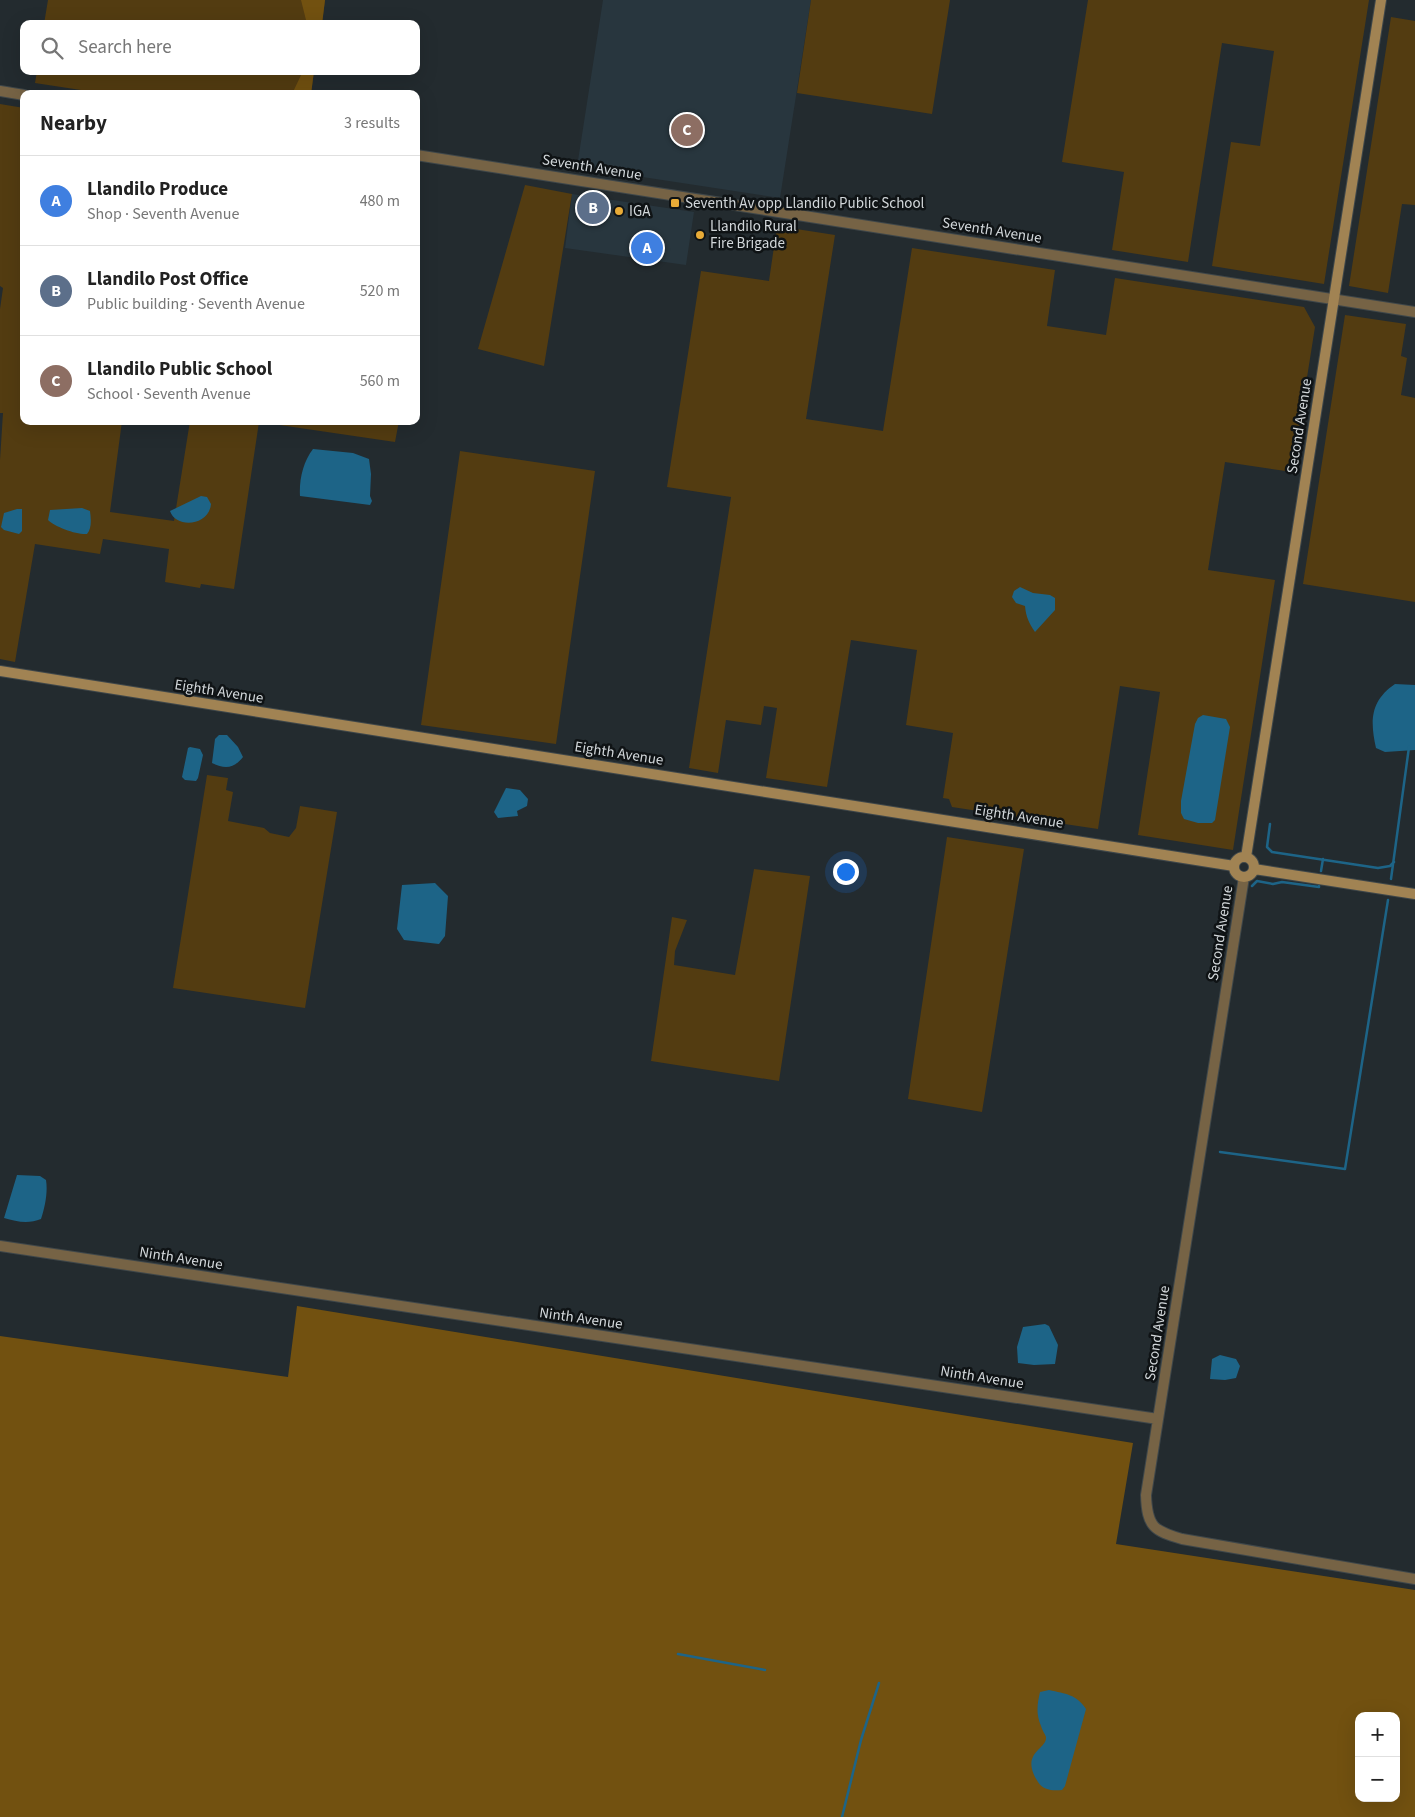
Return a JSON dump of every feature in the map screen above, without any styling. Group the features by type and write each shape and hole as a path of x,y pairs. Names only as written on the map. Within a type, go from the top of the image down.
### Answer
{"main road":[{"name":"Second Avenue","path":"1246,857 1381,0"},
{"name":"Eighth Avenue","path":"0,671 1234,866"},
{"path":"1246,857 1253,863 1254,869 1250,875 1244,878 1238,875 1234,866 1236,860 1246,857"},
{"path":"1254,869 1415,894"}],"street":[{"path":"0,91 20,94"},
{"name":"Seventh Avenue","path":"420,156 1415,312"},
{"name":"Second Avenue","path":"1244,878 1146,1495 1146,1513 1152,1524 1161,1534 1182,1540 1415,1579"},
{"name":"Ninth Avenue","path":"0,1246 1158,1419"}],"shaded area":[{"path":"48,0 325,0 322,20 45,20"},
{"path":"301,0 325,0 322,20 306,20"},
{"path":"603,0 811,0 780,198 577,167"},
{"path":"811,0 950,0 932,114 797,93"},
{"path":"1088,0 1369,0 1324,284 1212,266 1231,142 1260,146 1274,51 1222,43 1188,262 1112,250 1124,172 1062,162"},
{"path":"1391,17 1415,21 1415,205 1402,204 1388,293 1349,286"},
{"path":"36,75 313,75 312,90 81,90 35,83"},
{"path":"301,75 313,75 312,90 294,90"},
{"path":"0,104 20,107 20,425 121,425 110,512 174,521 189,425 259,425 234,589 201,584 200,588 165,582 169,549 103,539 100,554 35,544 15,662 0,659 0,460 3,413 0,413 0,309 3,288 0,286"},
{"path":"525,185 572,194 544,366 478,349"},
{"path":"572,194 694,212 686,265 565,248"},
{"path":"777,226 835,235 806,419 883,431 912,248 1055,270 1047,326 1106,335 1115,278 1304,307 1315,327 1292,472 1225,462 1208,570 1275,580 1233,850 1138,835 1160,692 1120,686 1098,829 952,807 949,799 943,798 953,733 906,725 917,650 851,640 827,787 766,778 777,708 764,706 761,725 726,720 718,773 689,768 731,497 667,487 701,271 769,281"},
{"path":"1345,315 1406,324 1401,356 1407,358 1401,395 1415,398 1415,602 1303,584"},
{"path":"279,425 398,425 395,442"},
{"path":"460,451 595,471 556,744 421,725"},
{"path":"207,775 228,778 226,790 233,792 228,821 264,828 270,833 289,837 296,828 300,806 337,812 305,1008 173,988"},
{"path":"947,837 1024,849 982,1112 908,1099"},
{"path":"754,869 810,876 779,1081 651,1061 672,917 687,920 675,951 674,965 735,975"},
{"path":"297,1306 1133,1443 1116,1544 1415,1590 1415,1817 0,1817 0,1336 288,1377"}],"water":[{"path":"313,449 353,453 369,459 371,474 370,496 372,501 370,505 300,496 302,471"},
{"path":"201,496 207,497 211,504 205,517 199,521 185,522 173,517 170,511"},
{"path":"82,508 90,511 91,520 87,534 66,530 48,520 50,510"},
{"path":"22,509 22,531 19,534 4,530 1,527 4,513"},
{"path":"1020,587 1033,593 1050,595 1055,598 1055,610 1035,632 1028,620 1025,606 1016,603 1012,597 1014,591"},
{"path":"1395,684 1415,685 1415,750 1385,752 1376,748 1373,720 1376,705 1381,697"},
{"path":"1203,715 1226,719 1230,727 1215,820 1212,823 1198,823 1184,819 1181,813 1181,801 1195,724 1198,718"},
{"path":"219,735 227,735 238,747 243,757 233,766 221,767 212,763 215,739"},
{"path":"188,748 200,749 203,755 196,781 185,780 182,777"},
{"path":"506,788 520,790 528,799 527,806 517,811 518,816 498,818 494,812"},
{"path":"435,883 448,896 445,936 439,944 404,940 397,929 402,885"},
{"path":"17,1175 40,1176 46,1180 46,1200 41,1219 23,1222 4,1218"},
{"path":"1045,1324 1049,1326 1058,1345 1055,1364 1034,1365 1018,1363 1017,1347 1023,1327"},
{"path":"1220,1355 1236,1359 1240,1366 1236,1378 1225,1380 1210,1379 1212,1359"},
{"path":"1049,1690 1074,1697 1086,1709 1065,1786 1062,1790 1051,1790 1042,1787 1033,1772 1031,1764 1032,1758 1046,1737 1039,1722 1038,1705 1040,1692"}],"waterway":[{"path":"1391,879 1409,747"},
{"path":"1270,824 1267,847 1272,852 1378,868 1390,866 1394,862"},
{"path":"1321,871 1323,859"},
{"path":"1252,886 1257,881 1273,884 1282,882 1319,886"},
{"path":"1220,1152 1345,1169 1388,900"},
{"path":"678,1654 765,1670"},
{"path":"842,1817 861,1740 879,1683"}],"place":[{"name":"Llandilo Public School","path":"687,130"},
{"name":"Seventh Av opp Llandilo Public School","path":"675,203"},
{"name":"Llandilo Post Office","path":"593,208"},
{"name":"IGA","path":"619,211"},
{"name":"Llandilo Rural Fire Brigade","path":"700,235"},
{"name":"Llandilo Produce","path":"647,248"}]}
